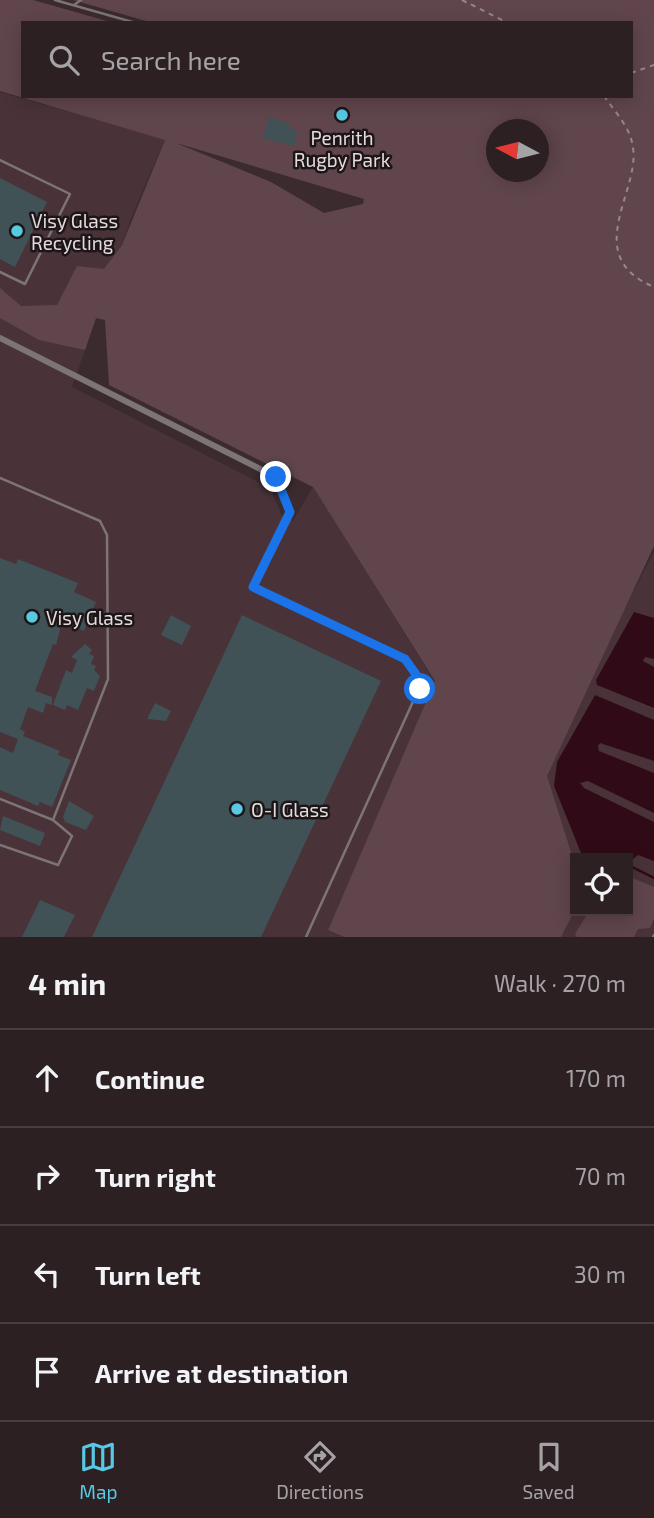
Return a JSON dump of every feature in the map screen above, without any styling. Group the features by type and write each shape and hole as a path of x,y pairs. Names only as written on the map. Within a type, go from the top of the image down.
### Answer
{"street":[{"path":"0,338 278,478 289,508 287,517"}],"lane":[{"path":"55,0 129,21"},
{"path":"74,5 81,0"},
{"path":"0,160 70,194 25,284 0,272"},
{"path":"0,478 100,521 107,535 108,679 53,820"},
{"path":"287,517 253,587 405,659 421,684 306,937"},
{"path":"0,799 53,820 72,835 58,865 0,845"}],"path":[{"path":"462,0 504,21"},
{"path":"633,72 654,65"},
{"path":"605,98 626,128 634,150 617,222 618,245 628,267 638,278 654,287"}],"shaded area":[{"path":"0,0 33,0 107,21 21,21 21,97 0,91"},
{"path":"73,0 654,0 654,546 547,776 571,853 572,916 561,937 344,937 328,930 435,681 313,487 109,385 105,320 96,318 85,350 39,340 0,318 0,288 21,306 57,305 77,266 104,269 122,245 165,140 24,98 633,98 633,21 146,21","holes":["176,143 364,199 363,204 324,213 271,182"]},
{"path":"0,92 165,139 132,216 72,387 270,488 282,516 293,521 313,487 435,682 328,930 344,937 0,937"},
{"path":"654,552 654,937 561,937 572,916 633,916 633,853 570,853 570,858 537,775"},
{"path":"634,612 654,618 654,659 645,657 643,661 654,667 654,708 597,685 596,680"},
{"path":"595,695 654,720 654,761 600,743 598,746 599,751 654,773 654,813 588,781 580,783 584,788 654,822 654,861 638,855 633,859 633,853 581,853 554,786 557,762"},
{"path":"633,878 654,887 654,918 650,928 638,929 634,937 577,937 575,934 586,916 633,916"}],"building":[{"path":"269,117 290,124 289,129 298,131 294,146 263,138"},
{"name":"Visy Glass Recycling","path":"0,178 47,202 15,267 0,259"},
{"name":"Visy Glass","path":"0,558 16,564 18,559 78,583 74,592 96,602 84,631 52,618 61,626 56,645 53,644 35,691 52,697 52,705 46,703 43,713 28,707 20,729 25,732 23,736 60,751 58,755 71,760 52,807 40,802 38,806 0,790 0,747 13,753 18,739 0,732"},
{"path":"171,615 191,626 182,645 161,635"},
{"name":"O-I Glass","path":"242,615 381,681 261,937 92,937"},
{"path":"85,644 92,650 89,654 94,656 91,664 96,666 94,670 100,676 94,691 87,688 78,710 67,705 65,710 53,705 66,670 72,673 77,660 71,657"},
{"path":"155,703 171,711 166,721 147,719"},
{"path":"69,801 94,816 86,830 65,822 63,817"},
{"path":"3,816 45,833 40,846 0,830"},
{"path":"40,900 75,915 64,937 22,937"}],"waterway":[{"path":"633,868 654,878"}],"place":[{"name":"Penrith Rugby Park","path":"342,115"},
{"name":"Visy Glass Recycling","path":"17,231"},
{"name":"Visy Glass","path":"32,617"},
{"name":"O-I Glass","path":"237,809"}],"route":[{"path":"276,477 290,512 253,587 405,659 420,680 420,689"}]}
